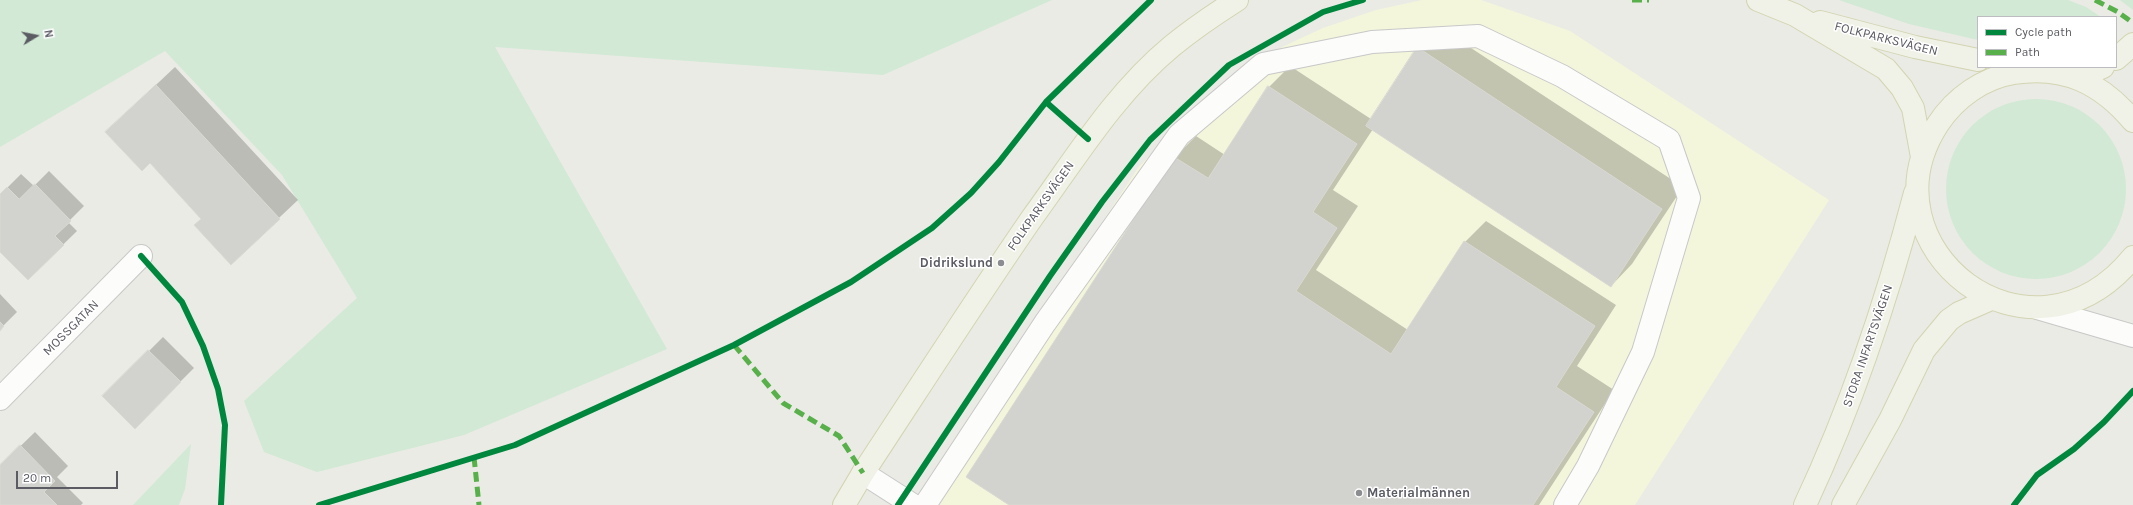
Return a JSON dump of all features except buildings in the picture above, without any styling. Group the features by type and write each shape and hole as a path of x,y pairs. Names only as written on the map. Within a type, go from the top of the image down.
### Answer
{"main road":[{"name":"FOLKPARKSVÄGEN","path":"844,505 863,472 1001,262 1088,139 1125,93 1171,47 1208,18 1237,0"},
{"name":"FOLKPARKSVÄGEN","path":"1758,0 1795,15 1915,47 1977,60"},
{"name":"FOLKPARKSVÄGEN","path":"1795,15 1886,69 1902,88 1913,108 1922,157"},
{"path":"2117,58 2133,44"},
{"path":"2078,78 2100,68"},
{"path":"2133,121 2112,98 2078,78 2055,72 2022,69 1983,83 1962,96 1945,113 1931,134 1922,157 1918,182 1919,207 1926,230 1936,252 1951,271 1970,287 1991,299 2013,305 2037,308 2060,305 2082,298 2103,287 2120,272 2133,257"},
{"name":"STORA INFARTSVÄGEN","path":"1805,505 1852,396 1895,271 1918,182"},
{"path":"1843,505 1890,420 1924,350 1949,320 1959,313 1991,299"}],"street":[{"path":"925,505 1045,323 1179,135 1263,64 1372,42 1478,36 1562,76 1669,140 1689,198 1643,352 1588,466 1565,505"},
{"name":"MOSSGATAN","path":"0,399 141,256"},
{"path":"2037,308 2133,336"},
{"path":"863,472 913,505"}],"shaded area":[{"path":"0,0 1052,0 883,75 495,47 667,349 464,435 317,472 264,452 244,401 357,298 282,175 165,51 0,147"},
{"path":"1422,0 1481,0 1570,31 1829,200 1635,505 915,505 1138,168 1190,113 1252,61 1323,28 1376,10"},
{"path":"1839,0 2068,0 2086,7 2100,16 1977,16 1977,40 1909,24"},
{"path":"2120,0 2133,0 2133,10"},
{"path":"2027,99 2045,99 2079,109 2100,125 2116,146 2124,171 2126,189 2124,207 2116,232 2100,253 2079,269 2071,272 2045,279 2027,279 1993,269 1979,259 1966,246 1956,232 1950,215 1946,198 1946,180 1956,146 1966,132 1979,119 1993,109 2010,103"},
{"path":"191,444 185,489 179,505 133,505"}],"marked path":[{"path":"1632,0 1649,0"},
{"path":"2095,0 2118,12 2133,23"},
{"path":"734,345 783,403 839,436 863,473"},
{"path":"474,457 479,505"}],"cycle path":[{"path":"319,505 515,445 734,345 851,282 932,228 971,193 999,162 1046,102 1151,0"},
{"path":"898,505 1050,276 1102,202 1150,140 1229,65 1323,12 1363,0"},
{"path":"1046,102 1088,139"},
{"path":"141,256 182,302 203,346 218,389 225,425 221,505"},
{"path":"2014,505 2037,475 2074,449 2104,422 2133,391"}],"place":[{"name":"Didrikslund","path":"1001,263"},
{"name":"Materialmännen","path":"1359,493"}]}
